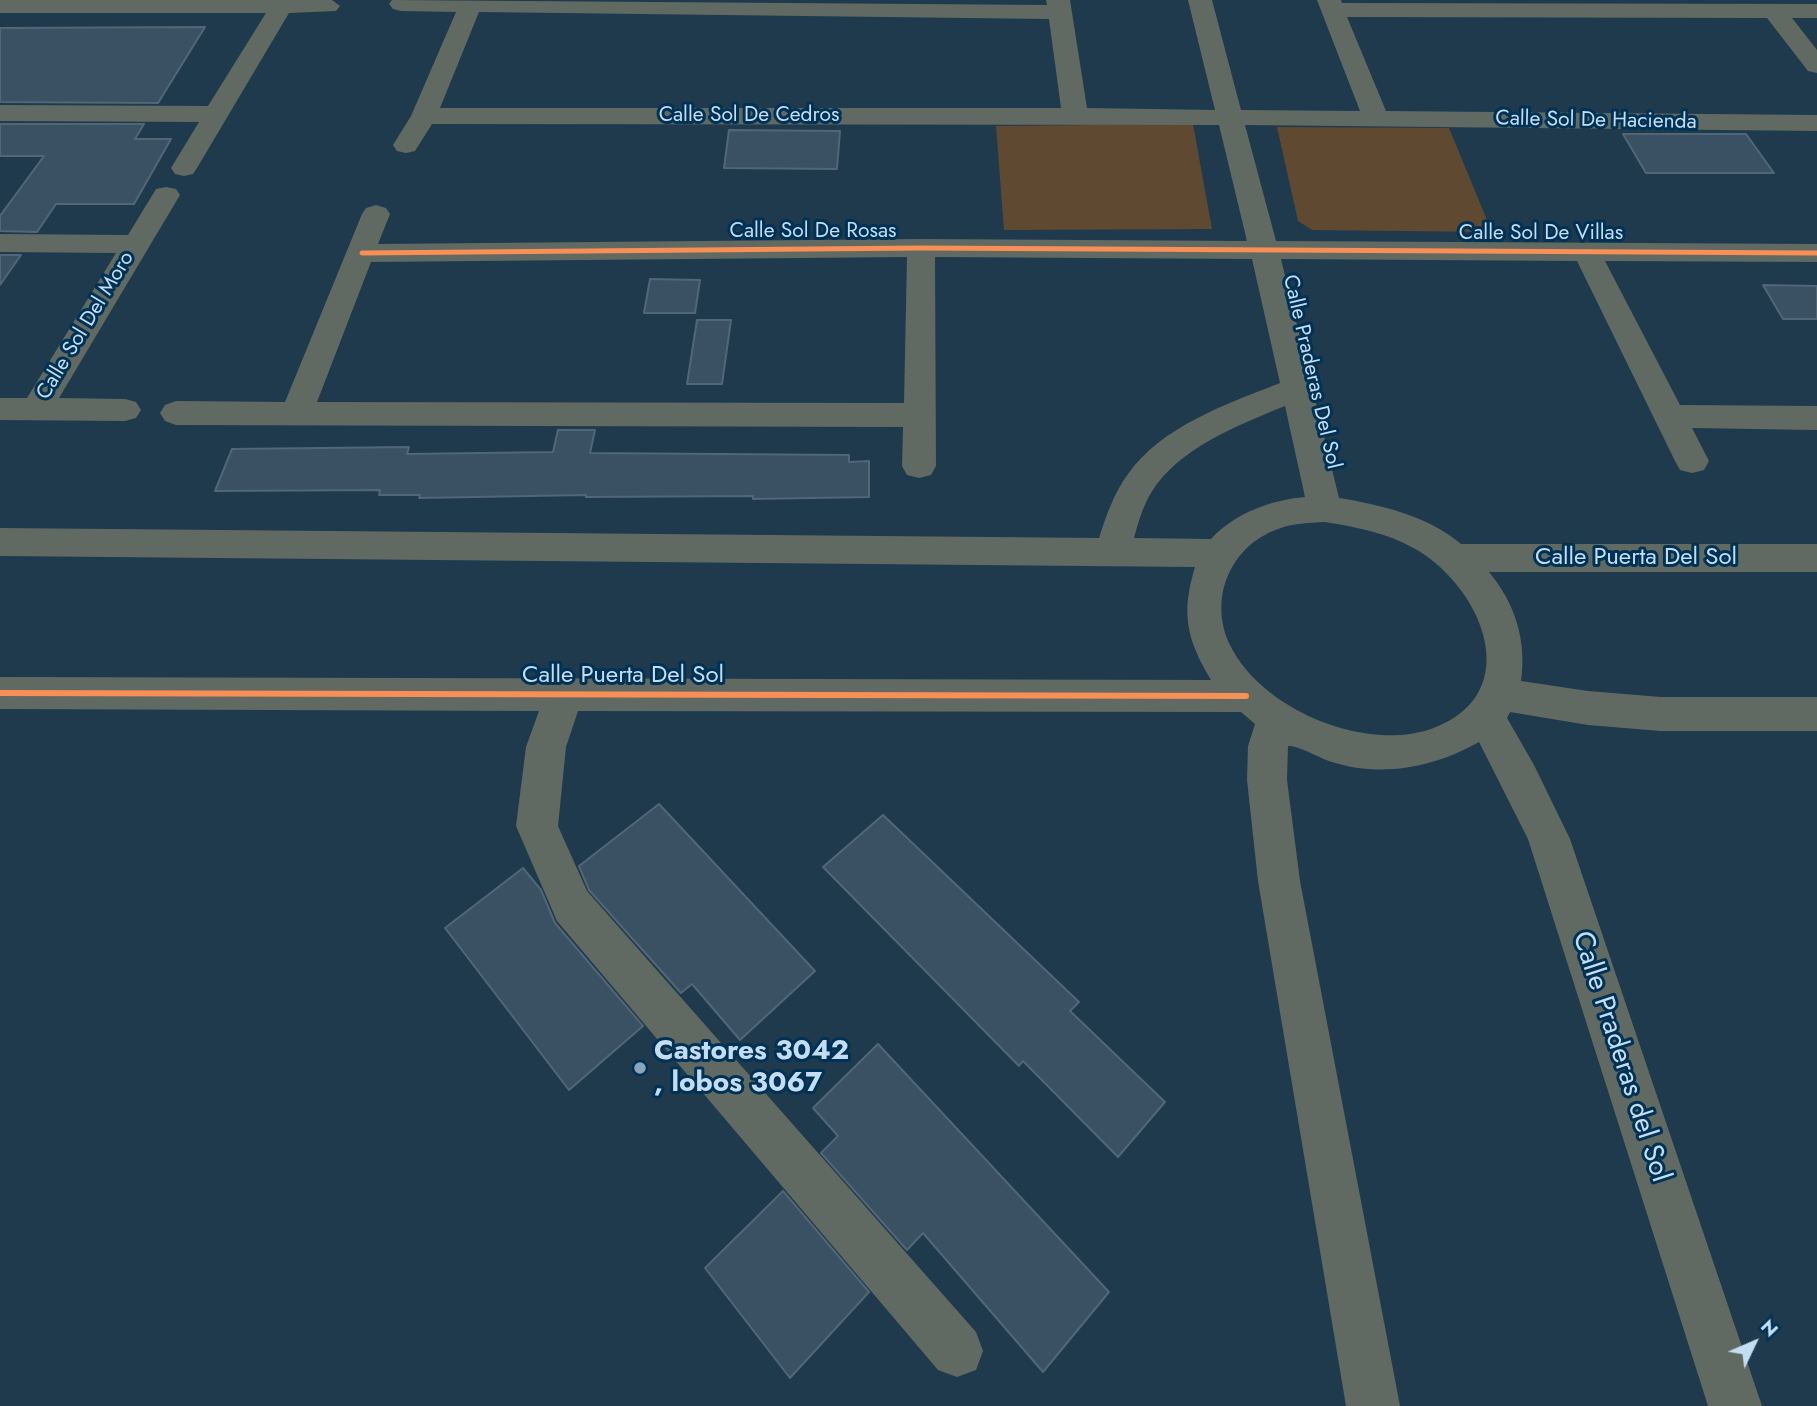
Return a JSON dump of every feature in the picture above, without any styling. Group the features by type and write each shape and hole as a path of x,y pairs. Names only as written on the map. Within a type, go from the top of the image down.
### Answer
{"street":[{"name":"Calle Praderas Del Sol","path":"1200,0 1264,250 1325,509"},
{"path":"401,4 1059,6 1075,116"},
{"path":"406,145 424,116 470,5"},
{"path":"1376,119 1331,5 1817,11"},
{"path":"0,6 328,6"},
{"path":"184,168 281,7"},
{"path":"1774,11 1817,66"},
{"path":"0,113 216,114"},
{"name":"Calle Sol De Cedros","path":"424,116 1229,118"},
{"name":"Calle Sol De Hacienda","path":"1229,118 1817,123"},
{"name":"Calle Sol Del Moro","path":"36,409 166,195"},
{"path":"297,414 376,214"},
{"name":"Calle Sol Del Moro","path":"0,243 137,244"},
{"name":"Calle Sol De Rosas","path":"362,253 921,248 1264,250"},
{"name":"Calle Sol De Rosas","path":"919,466 921,248"},
{"name":"Calle Sol De Villas","path":"1264,250 1817,253"},
{"name":"Calle Sol De Villas","path":"1586,251 1692,461"},
{"path":"1114,552 1125,511 1141,481 1162,458 1227,419 1295,389"},
{"name":"Calle Sol Del Moro","path":"0,409 125,410"},
{"path":"176,413 918,415"},
{"path":"1670,416 1817,418"},
{"path":"1325,509 1371,515 1415,532 1455,558 1483,589 1502,624 1507,660 1492,706 1439,745 1386,753 1329,744 1261,708 1217,660 1203,622 1204,585 1219,553 1246,528 1282,514 1325,509"},
{"path":"0,542 1219,553"},
{"name":"Calle Puerta Del Sol","path":"1455,558 1817,558"},
{"name":"Calle Puerta Del Sol","path":"0,693 564,695 1261,708"},
{"path":"564,695 546,747 537,826 572,906 957,1351"},
{"path":"1492,706 1588,708 1661,714 1817,713"},
{"name":"Calle Praderas del Sol","path":"1492,706 1506,750 1549,839 1735,1406"},
{"path":"1261,708 1268,746 1266,780 1279,881 1373,1406"}],"shaded area":[{"path":"1193,124 1212,229 1004,230 996,126"},
{"path":"1277,127 1449,128 1492,232 1312,230 1298,221"}],"building":[{"path":"205,27 158,103 0,102 0,28"},
{"path":"0,124 144,124 135,139 171,139 134,204 56,204 37,232 0,231 0,216 44,156 0,156"},
{"path":"729,130 840,131 837,169 724,168"},
{"path":"1623,134 1746,134 1774,173 1646,173"},
{"path":"0,255 21,255 0,285"},
{"path":"650,279 700,280 695,313 644,313"},
{"path":"1763,285 1817,286 1817,319 1783,319"},
{"path":"697,320 731,320 722,384 687,384"},
{"path":"558,430 595,430 590,453 849,455 849,462 869,461 869,497 753,499 753,496 586,495 419,498 420,495 379,495 380,490 215,491 232,449 409,447 407,454 553,452"},
{"path":"659,804 815,971 740,1040 692,984 681,993 589,890 579,866"},
{"path":"883,815 1079,1002 1070,1011 1165,1102 1118,1157 1023,1061 1019,1066 823,867"},
{"path":"523,868 541,890 555,923 643,1026 569,1090 445,928"},
{"path":"878,1044 1109,1292 1043,1372 923,1233 907,1250 821,1153 838,1136 813,1108"},
{"path":"783,1191 869,1292 790,1378 705,1268"}],"cycle path":[{"path":"362,253 921,248 1817,253"},
{"path":"0,693 1246,696"}],"place":[{"name":"Castores 3042 , lobos 3067","path":"640,1068"}]}
